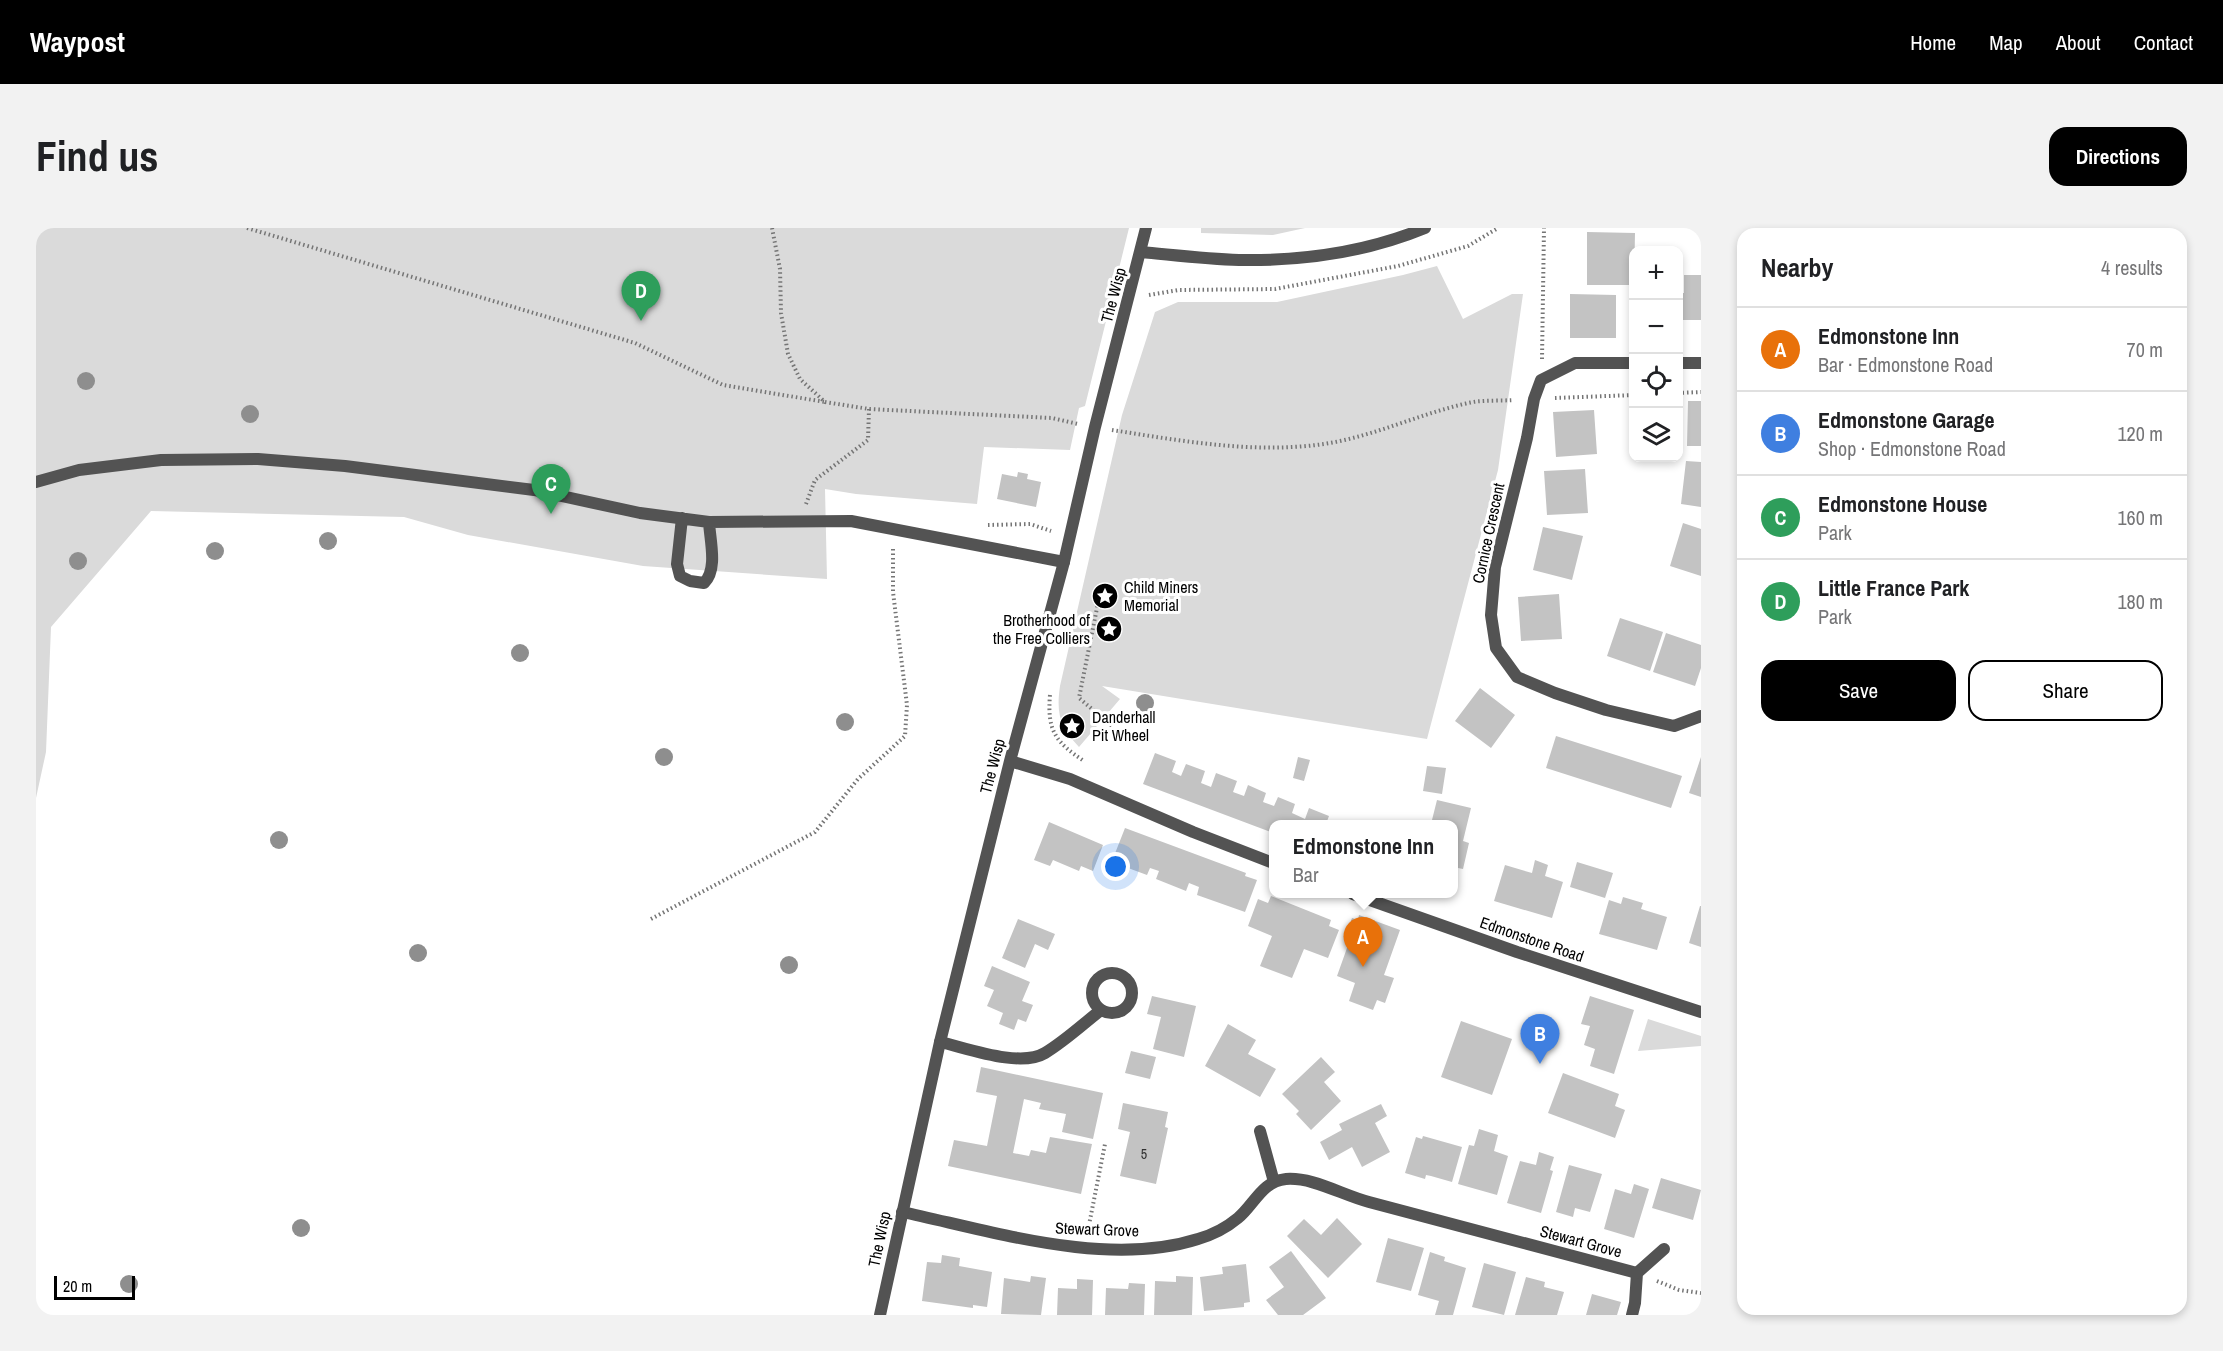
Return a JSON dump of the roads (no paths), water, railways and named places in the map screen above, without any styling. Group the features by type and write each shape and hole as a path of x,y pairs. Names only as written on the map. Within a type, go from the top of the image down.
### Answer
{"street":[{"name":"The Wisp","path":"880,1315 940,1042 1010,762 1064,562 1095,427 1146,228"},
{"path":"1141,252 1239,260 1309,257 1394,241 1425,228"},
{"name":"Cornice Crescent","path":"1629,363 1575,363 1541,380 1534,399 1527,438 1495,567 1491,615 1496,648 1517,677 1606,710 1674,726 1701,717"},
{"path":"1683,363 1701,363"},
{"path":"36,482 79,470 162,460 258,459 345,466 534,490 639,513 709,522 851,521 893,527 1064,562"},
{"path":"682,518 677,564 680,576 690,581 704,583 710,576 712,560 709,522"},
{"path":"1010,762 1070,779 1193,832 1269,861"},
{"name":"Edmonstone Road","path":"1364,898 1517,952 1701,1012"},
{"path":"940,1042 1013,1058 1031,1058 1044,1054 1101,1010"},
{"path":"1260,1131 1274,1182"},
{"name":"Stewart Grove","path":"902,1212 1043,1244 1131,1249 1175,1245 1198,1239 1223,1228 1239,1217 1265,1188 1274,1182 1301,1180 1357,1198 1637,1272"},
{"path":"1632,1315 1637,1272 1664,1249"}],"place":[{"name":"Little France Park","path":"641,321"},
{"name":"Edmonstone House","path":"551,514"},
{"name":"Child Miners Memorial","path":"1105,596"},
{"name":"Brotherhood of the Free Colliers","path":"1109,629"},
{"name":"Danderhall Pit Wheel","path":"1072,726"},
{"name":"Edmonstone Inn","path":"1363,967"},
{"name":"Edmonstone Garage","path":"1540,1064"}]}
